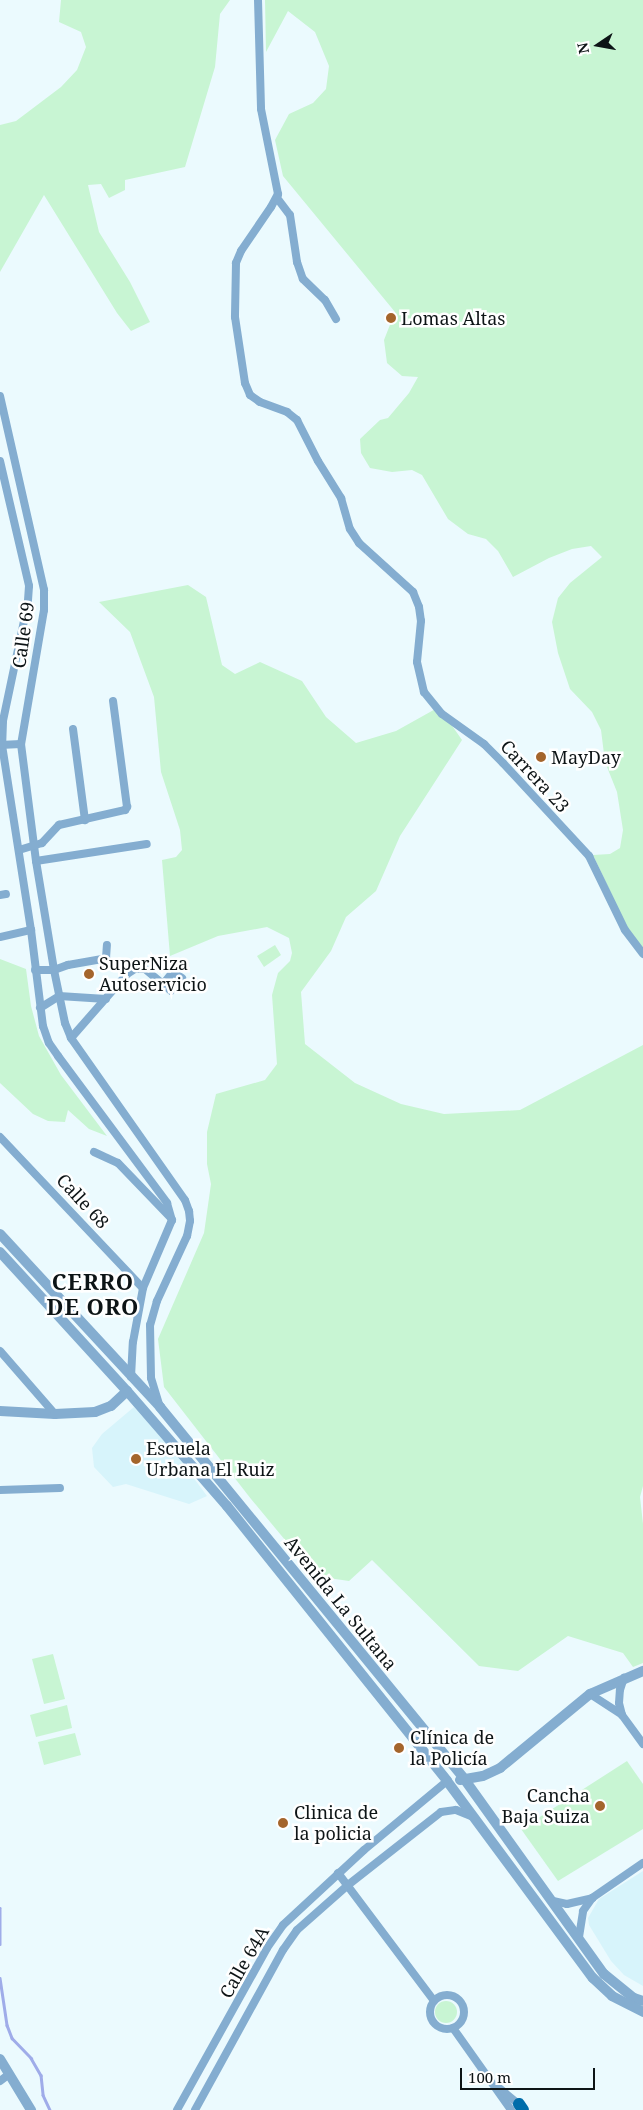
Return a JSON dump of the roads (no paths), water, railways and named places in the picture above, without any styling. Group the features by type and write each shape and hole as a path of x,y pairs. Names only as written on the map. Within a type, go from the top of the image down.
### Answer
{"street":[{"path":"258,0 260,109 277,183 277,198 290,214 297,262 304,279 325,300 336,319"},
{"name":"Carrera 23","path":"277,198 241,251 236,263 235,317 245,383 250,395 260,402 287,412 297,420 318,461 341,498 350,529 359,543 413,592 419,607 421,621 417,662 424,692 442,714 484,744 589,856 625,930 643,954"},
{"name":"Calle 69","path":"0,396 44,590 44,610 20,744 38,845 36,861 59,996 71,1038 185,1200 190,1221 187,1236 157,1301 150,1325 150,1378 160,1407"},
{"name":"Calle 69","path":"0,461 29,586 28,602 3,721 1,745 31,930 40,1008 49,1043 167,1203 172,1220"},
{"path":"19,850 38,845 59,825 122,811 127,806 113,701"},
{"path":"73,729 85,820"},
{"path":"1,745 20,744"},
{"path":"36,861 147,844"},
{"path":"0,937 31,930"},
{"path":"35,970 54,970 68,965 106,958 107,945"},
{"path":"71,1038 127,974 135,969 145,969 171,990"},
{"path":"164,983 173,972 182,978"},
{"path":"40,1008 59,996 106,998"},
{"name":"Calle 68","path":"1,1140 143,1288"},
{"path":"0,1411 55,1414 95,1412 111,1406 127,1391 131,1377 134,1334 143,1288 172,1220 118,1163 94,1152"},
{"name":"Avenida La Sultana","path":"0,1234 160,1407 465,1780 604,1974 634,1998 643,2001"},
{"name":"Avenida La Sultana","path":"0,1252 127,1391 227,1506 447,1780 593,1978 612,1996 643,2012"},
{"path":"0,1351 55,1414"},
{"path":"167,1437 178,1429"},
{"path":"0,1490 60,1488"},
{"path":"447,1780 465,1780 483,1776 500,1768 590,1694 643,1670"},
{"path":"622,1715 619,1703 620,1690 624,1678"},
{"path":"590,1694 622,1715 643,1744"},
{"name":"Calle 64A","path":"177,2110 276,1934 341,1870 447,1780"},
{"name":"Calle 64A","path":"195,2110 283,1950 306,1922 348,1885 441,1812 456,1810 474,1818"},
{"path":"553,1901 568,1904 592,1898 643,1863"},
{"path":"341,1870 348,1885 434,2001"},
{"path":"579,1937 583,1911 592,1898"},
{"path":"449,1995 461,2003 463,2017 453,2028 440,2028 433,2022 430,2012 434,2001 440,1996 449,1995"},
{"path":"453,2028 489,2079 520,2109"},
{"path":"0,2059 4,2078 31,2110"}],"waterway":[{"path":"0,1908 0,1944"},
{"path":"0,1978 7,2025 12,2038 31,2058 41,2075 43,2095 50,2110"}],"place":[{"name":"Lomas Altas","path":"391,318"},
{"name":"MayDay","path":"541,757"},
{"name":"SuperNiza Autoservicio","path":"89,974"},
{"name":"Escuela Urbana El Ruiz","path":"136,1459"},
{"name":"Clínica de la Policía","path":"399,1748"},
{"name":"Cancha Baja Suiza","path":"600,1806"},
{"name":"Clinica de la policia","path":"283,1823"}],"district":[{"name":"CERRO DE ORO","path":"93,1294"}]}
